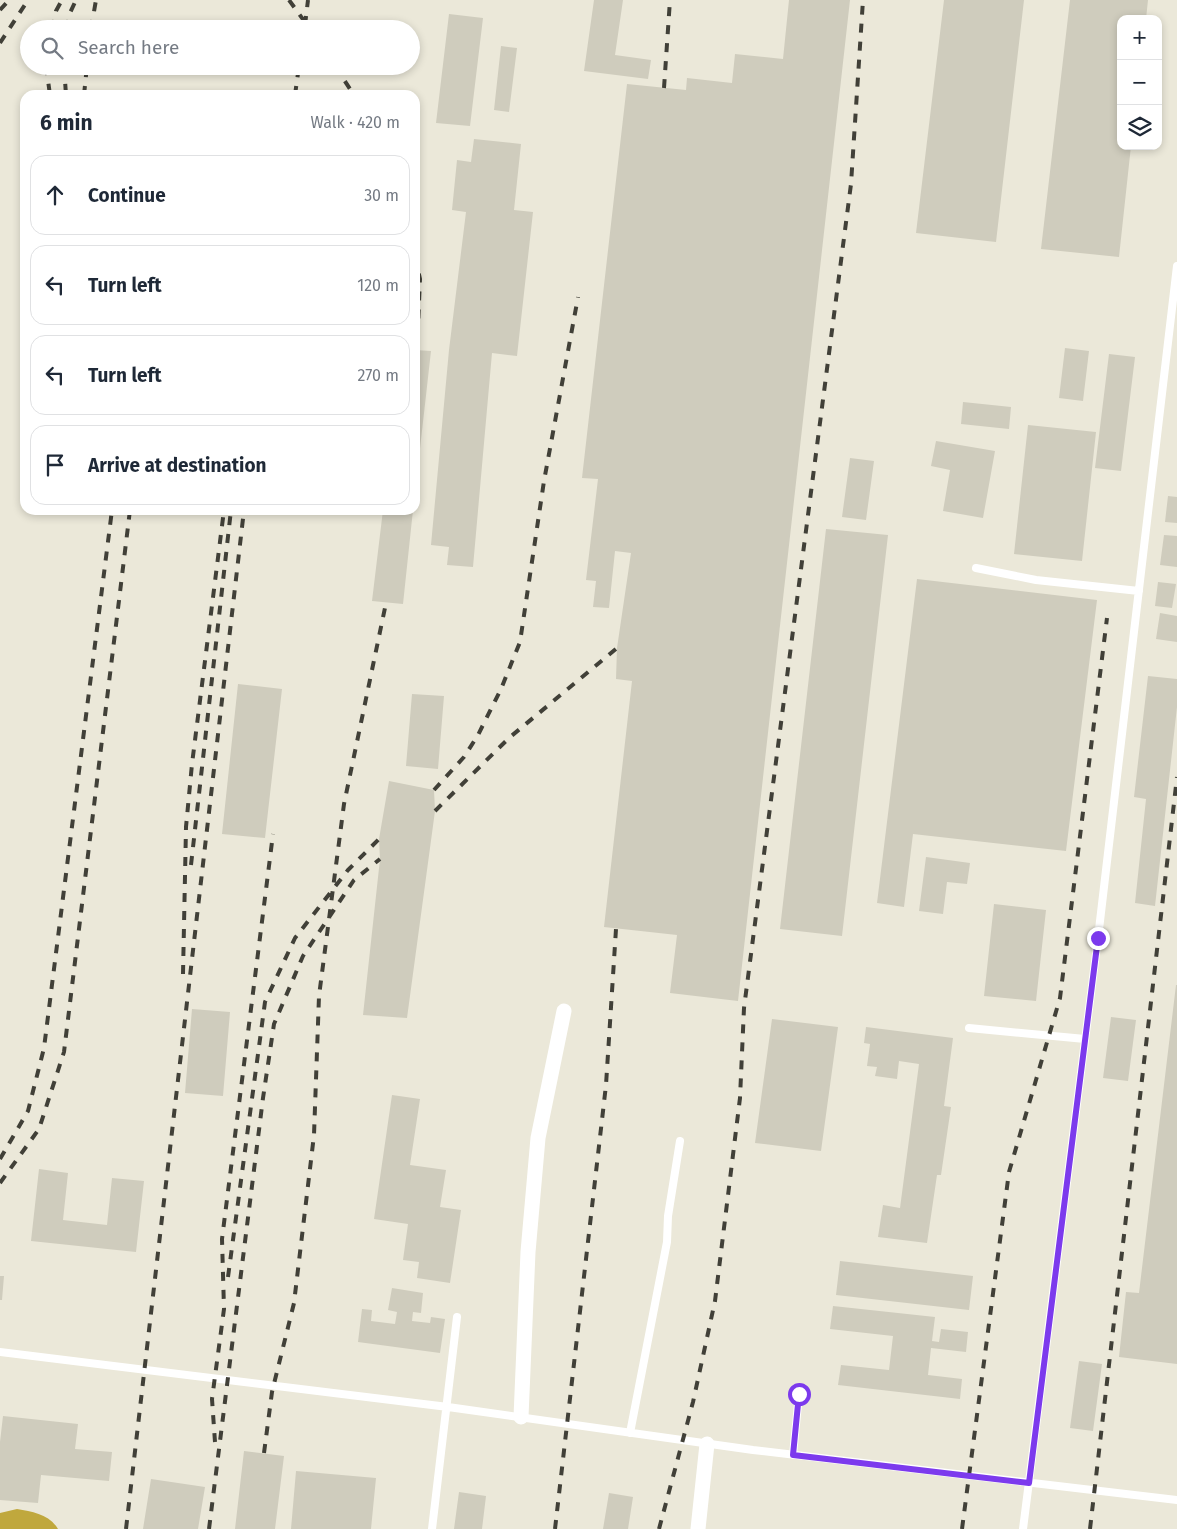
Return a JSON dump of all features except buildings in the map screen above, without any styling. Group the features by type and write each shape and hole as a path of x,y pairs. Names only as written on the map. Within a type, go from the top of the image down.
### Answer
{"street":[{"path":"521,1417 528,1252 538,1138 564,1011"},
{"path":"698,1529 707,1444"}],"lane":[{"path":"1023,1529 1085,1039 1177,266"},
{"path":"976,568 1036,580 1139,591"},
{"path":"969,1028 1085,1039"},
{"path":"630,1433 667,1242 668,1216 680,1141"},
{"path":"432,1529 448,1407 457,1317"},
{"path":"0,1352 448,1407 793,1455 1177,1500"},
{"path":"793,1455 799,1394"}],"shaded area":[{"path":"17,1509 45,1517 58,1529 0,1529 0,1513"}],"railway":[{"path":"0,10 9,0"},
{"path":"0,43 28,0"},
{"path":"54,20 56,11 62,0"},
{"path":"69,20 76,0"},
{"path":"93,20 96,0"},
{"path":"289,0 303,20"},
{"path":"306,20 308,0"},
{"path":"664,88 670,0"},
{"path":"659,1529 693,1402 715,1301 740,1098 744,1008 851,184 863,0"},
{"path":"47,75 49,90"},
{"path":"65,75 66,90"},
{"path":"85,90 86,75"},
{"path":"296,90 298,75"},
{"path":"341,75 351,90"},
{"path":"434,790 464,757 478,735 501,689 520,642 544,481 578,297"},
{"path":"0,1159 28,1111 44,1048 111,515"},
{"path":"0,1183 39,1129 64,1052 129,515"},
{"path":"183,974 186,827 192,764 223,515"},
{"path":"191,865 230,515"},
{"path":"126,1529 243,515"},
{"path":"264,1453 272,1392 294,1303 314,1135 319,996 344,804 386,603"},
{"path":"962,1529 1009,1172 1060,998 1107,618"},
{"path":"435,811 509,738 617,648"},
{"path":"1090,1529 1177,777"},
{"path":"215,1442 212,1399 224,1309 222,1239 273,834"},
{"path":"228,1277 265,1002 295,938 348,870 379,839"},
{"path":"209,1529 274,1024 303,956 354,880 380,859"},
{"path":"555,1529 606,1085 616,929"}],"route":[{"path":"799,1394 793,1455 1029,1483 1098,938"}]}
